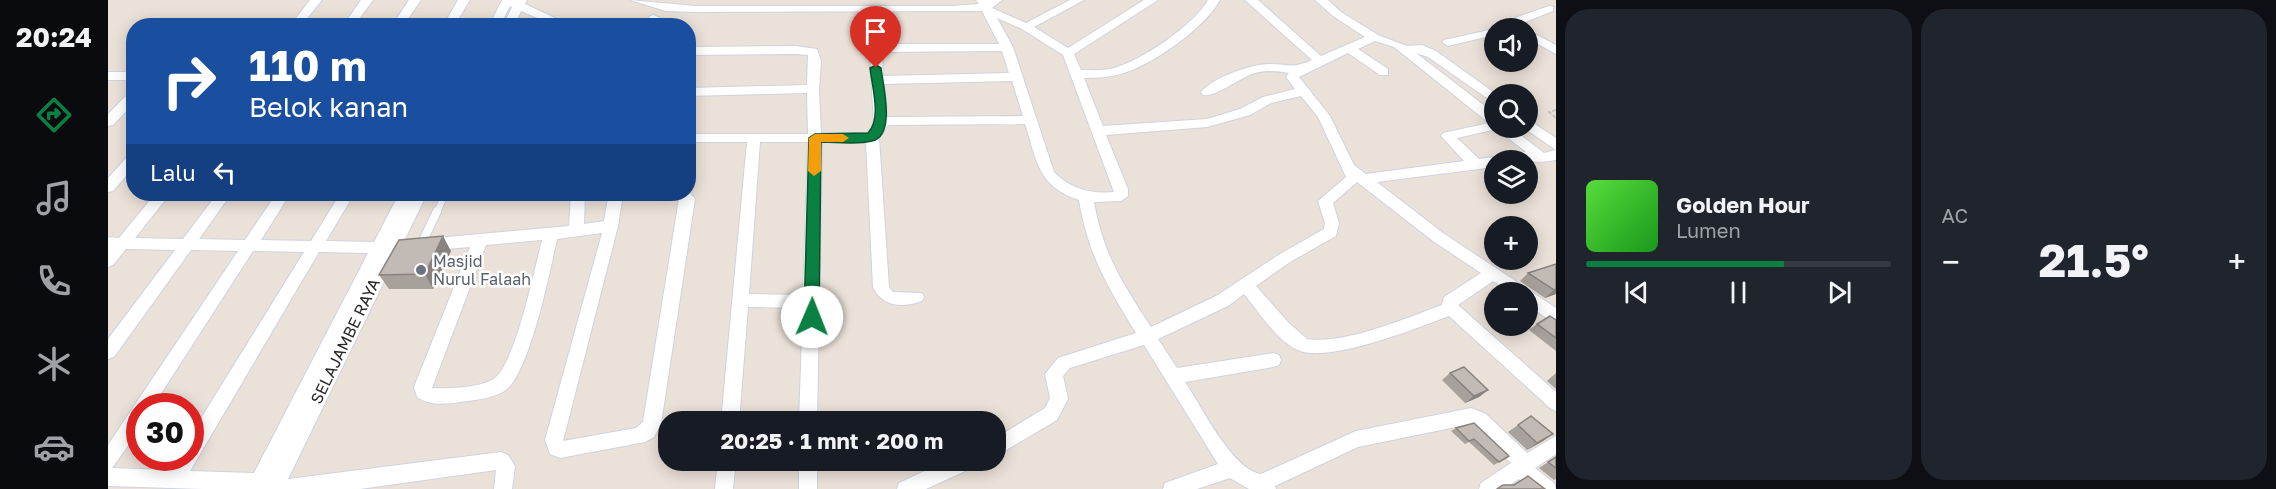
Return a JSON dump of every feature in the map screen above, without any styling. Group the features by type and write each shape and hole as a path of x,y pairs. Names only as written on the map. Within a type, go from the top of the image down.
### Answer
{"street":[{"path":"301,18 316,0"},
{"path":"354,18 367,0"},
{"path":"403,18 415,0"},
{"path":"453,18 464,0"},
{"path":"636,0 695,9 988,4 1068,53 1122,194 1116,197 1086,198 1062,188 1048,174 1007,47 988,4"},
{"path":"1026,27 1078,0"},
{"path":"1068,53 1152,0"},
{"path":"1077,74 1098,74 1122,69 1158,50 1203,17 1210,10 1214,0"},
{"path":"1251,0 1320,61"},
{"path":"1321,0 1337,14 1374,37 1395,44 1404,50 1484,112"},
{"path":"1532,0 1552,8"},
{"path":"514,2 547,18"},
{"path":"501,18 514,2"},
{"path":"510,18 514,2"},
{"path":"1524,18 1552,8"},
{"path":"1448,42 1484,34"},
{"path":"1374,37 1297,71 1292,77 1324,116 1357,174 1438,237 1506,282"},
{"path":"1538,40 1556,50"},
{"path":"916,297 890,298 884,294 881,287 872,137 881,127 882,121 876,55 878,50 883,48 1007,47"},
{"path":"1349,48 1384,72"},
{"path":"1404,50 1422,49 1432,54 1484,92"},
{"path":"696,51 809,51 814,55 815,138 808,411"},
{"path":"1207,92 1251,68 1277,66 1297,71"},
{"path":"108,76 126,76"},
{"path":"877,80 1016,77"},
{"path":"696,92 813,89"},
{"path":"1098,131 1207,123 1245,112 1267,100 1305,91"},
{"path":"108,122 126,103"},
{"path":"882,121 1030,120"},
{"path":"1477,165 1448,136 1484,128"},
{"path":"1538,131 1556,145"},
{"path":"696,138 872,137"},
{"path":"731,411 754,138"},
{"path":"1516,138 1532,150"},
{"path":"1538,155 1545,158 1556,155"},
{"path":"1006,442 1051,414 1059,399 1054,374 1064,363 1146,337 1222,302 1285,258 1329,234 1333,226 1325,201 1350,183 1357,174 1484,164"},
{"path":"108,187 126,167"},
{"path":"1086,198 1091,229 1108,274 1146,337 1174,376 1232,468 1251,482 1264,486 1356,439 1471,416 1480,420 1547,489"},
{"path":"108,261 115,243 156,201"},
{"path":"108,352 219,201"},
{"path":"152,393 278,201"},
{"path":"204,430 343,201"},
{"path":"383,248 403,201"},
{"name":"SELAJAMBE RAYA","path":"266,486 383,248 415,201"},
{"path":"582,201 594,228"},
{"path":"613,201 594,228 554,440 556,448 560,450 639,436 648,431 652,424 686,201"},
{"path":"115,243 383,248 480,241 594,228"},
{"path":"480,241 423,387 423,392 429,396 492,388 507,378 519,350 551,234"},
{"path":"1492,273 1450,302 1450,309 1556,403"},
{"path":"1246,285 1298,341 1309,347 1366,339 1450,309"},
{"path":"740,300 812,302"},
{"path":"1538,304 1556,317"},
{"path":"1174,376 1274,360"},
{"path":"108,461 126,434"},
{"path":"1488,489 1556,444"},
{"path":"108,477 175,477 302,488 501,461 506,464 503,489"},
{"path":"1172,489 1232,468"},
{"path":"175,477 179,471"},
{"path":"724,489 726,471"},
{"path":"808,471 808,489"},
{"path":"906,489 945,471"}],"lane":[{"path":"421,245 442,201"}],"path":[{"path":"1556,110 1549,112 1556,118"}],"building":[{"path":"443,236 425,274 379,275 399,240"},
{"path":"1556,264 1556,289 1554,290 1528,273"},
{"path":"1550,316 1556,320 1556,338 1538,325"},
{"path":"1464,367 1488,390 1474,396 1450,373"},
{"path":"1531,416 1553,434 1537,443 1518,425"},
{"path":"1474,423 1509,456 1499,462 1474,439 1469,441 1456,428"},
{"path":"1556,457 1556,468 1548,462"},
{"path":"1528,476 1545,489 1497,489 1503,485 1514,485"}],"slow traffic":[{"path":"814,171 815,138 843,138"}],"place":[{"name":"Masjid Nurul Falaah","path":"421,270"}],"route":[{"path":"812,317 815,138 872,137 876,133 882,121 876,68"}]}
